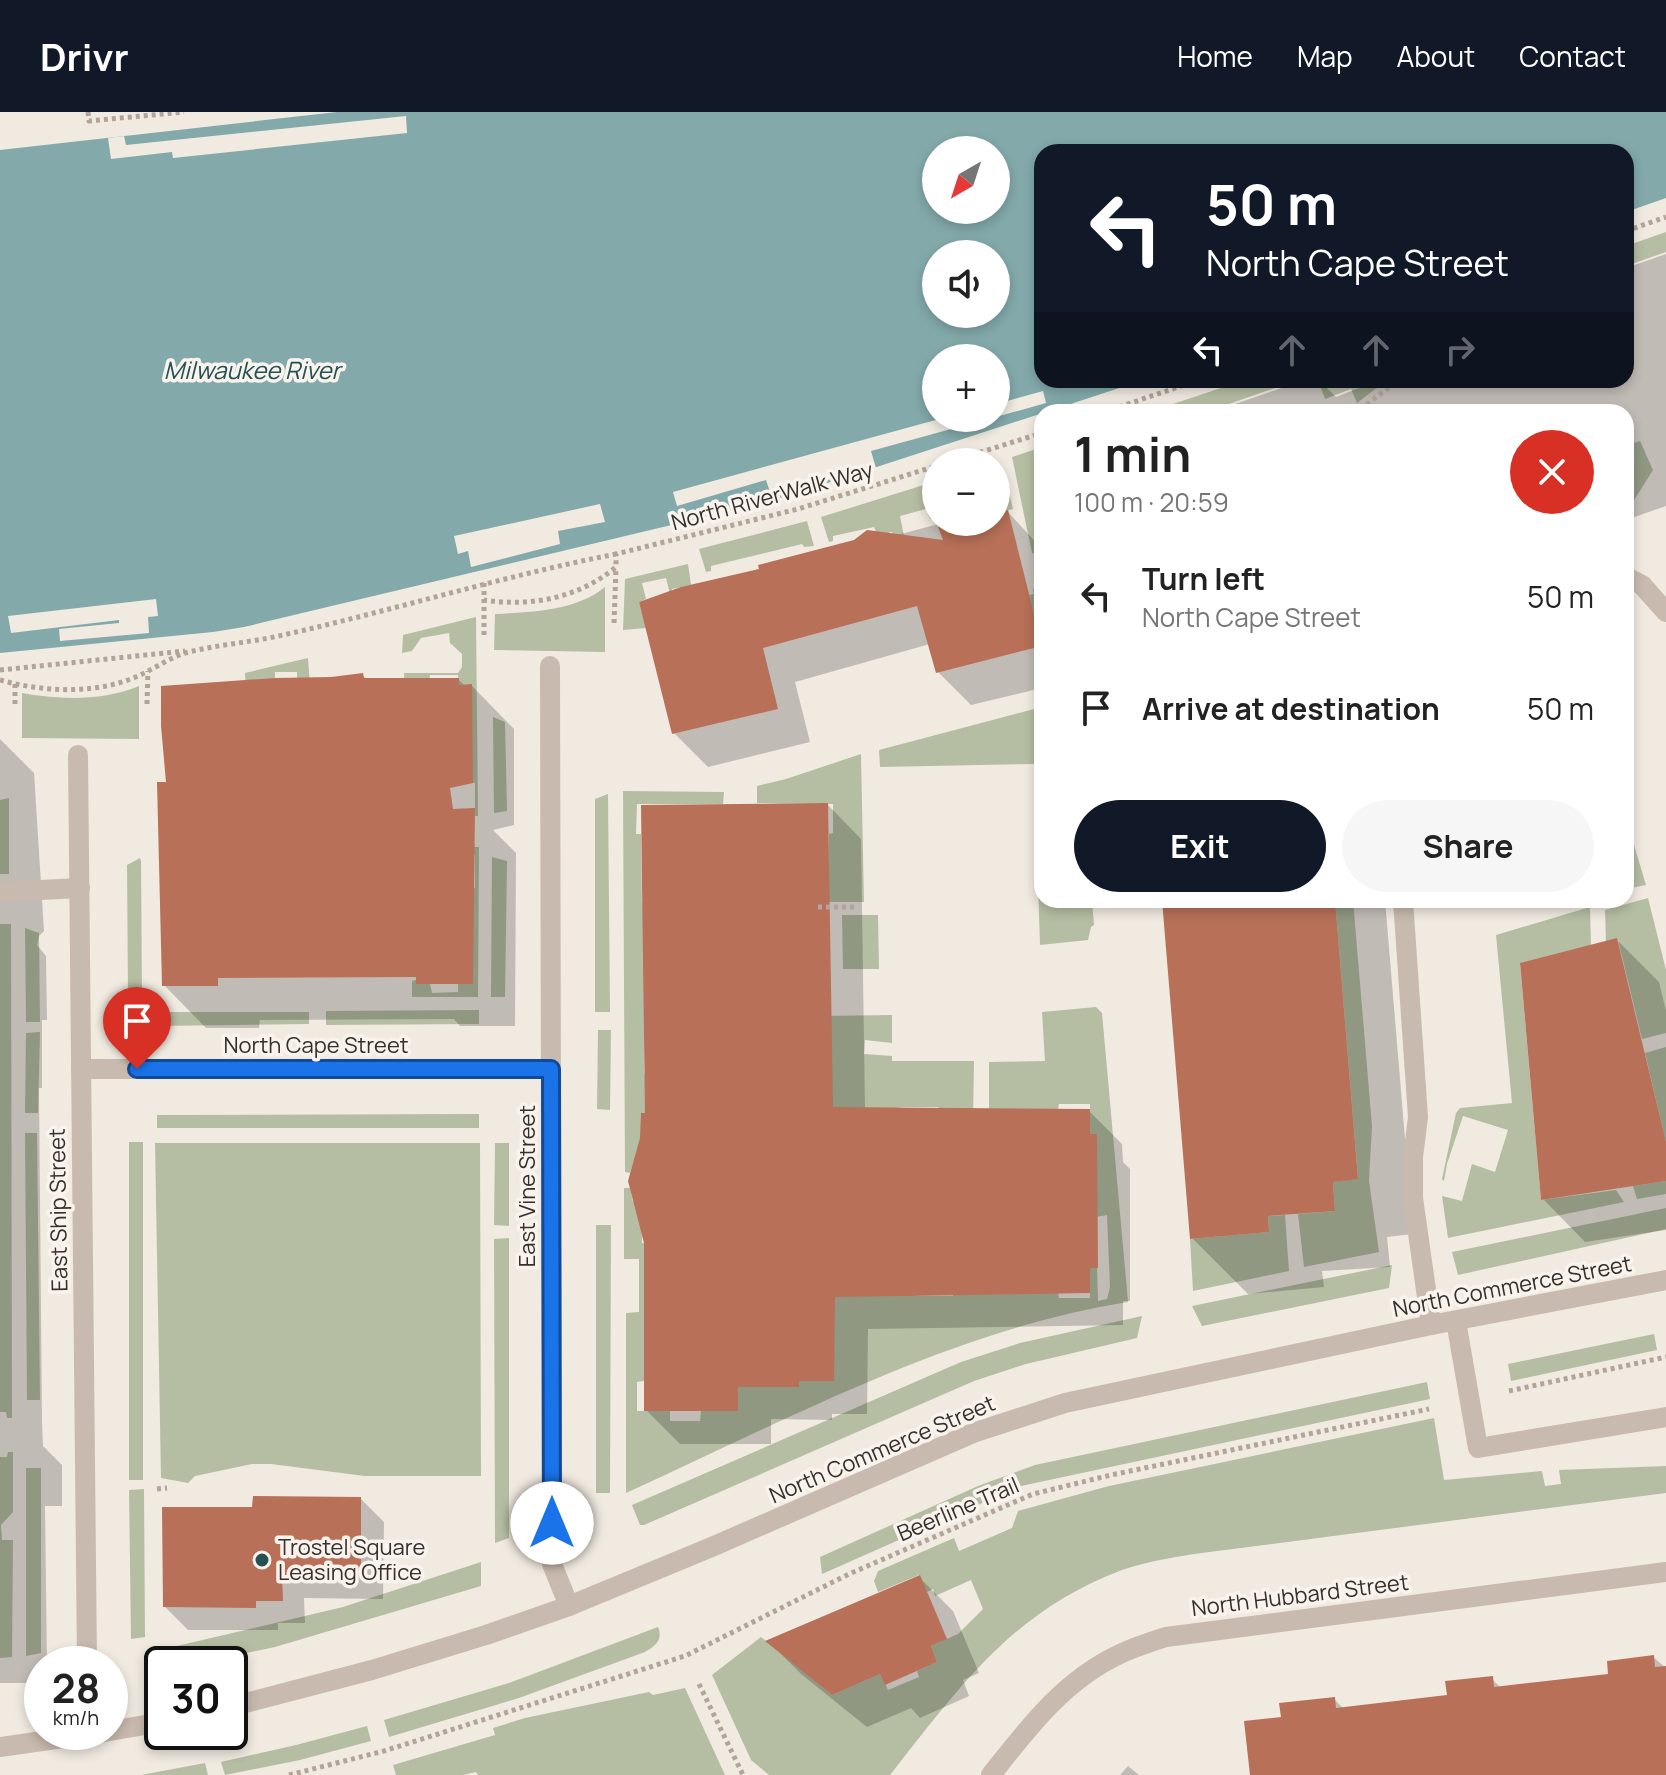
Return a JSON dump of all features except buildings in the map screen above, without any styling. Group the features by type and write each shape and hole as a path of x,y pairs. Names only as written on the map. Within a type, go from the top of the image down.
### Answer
{"street":[{"path":"1634,581 1642,585 1666,612"},
{"name":"East Vine Street","path":"550,666 552,1564 569,1606"},
{"name":"East Ship Street","path":"78,755 87,1646"},
{"path":"0,892 80,888"},
{"path":"1404,908 1418,1117 1413,1157 1413,1198 1431,1325"},
{"name":"North Cape Street","path":"81,1069 551,1069"},
{"name":"North Commerce Street","path":"248,1702 372,1670 569,1606 973,1433 1065,1403 1431,1325 1666,1280"},
{"path":"1456,1321 1478,1448 1666,1417"},
{"name":"North Hubbard Street","path":"991,1775 1037,1718 1069,1686 1120,1653 1166,1637 1666,1572"},
{"path":"0,1747 24,1744"}],"path":[{"path":"88,112 89,121 184,112"},
{"path":"1634,228 1666,217"},
{"path":"1128,404 1175,388"},
{"path":"1367,404 1388,388"},
{"path":"994,448 1034,435"},
{"name":"North RiverWalk Way","path":"0,670 190,651 285,635 484,582 616,554 798,509 922,470"},
{"path":"614,623 616,554"},
{"path":"484,600 531,603 551,599 604,577 616,567"},
{"path":"484,582 484,635"},
{"name":"North RiverWalk Way","path":"0,680 24,688 82,690 137,677 190,651"},
{"path":"147,704 148,670"},
{"path":"15,684 15,708"},
{"path":"818,907 854,907"},
{"name":"Beerline Trail","path":"289,1775 384,1751 685,1656 849,1574 1033,1494 1666,1357"},
{"path":"157,1489 167,1488"},
{"path":"699,1684 743,1775"}],"green space":[{"path":"1666,232 1666,252 1634,263 1634,243"},
{"path":"1221,388 1275,388 1229,404 1173,404"},
{"path":"1321,388 1377,388 1357,403 1351,389 1325,399"},
{"path":"1640,441 1653,470 1634,500 1634,443"},
{"path":"1034,450 1034,553 1032,553 1012,457"},
{"path":"922,486 922,510 900,516 904,536 892,539 892,532 876,532 874,527 833,536 833,541 829,542 821,517"},
{"path":"807,521 814,546 804,547 802,544 711,566 711,571 706,572 699,549"},
{"path":"688,564 691,585 672,589 670,594 666,578 642,583 646,599 639,602 646,628 623,630 625,579"},
{"path":"605,587 605,652 494,650 495,614 567,606"},
{"path":"1034,594 1034,615 1029,595"},
{"path":"476,617 478,816 475,816 475,783 465,782 472,730 472,685 459,685 458,675 430,675 429,684 405,692 404,673 458,673 462,667 462,654 450,643 449,633 421,638 412,651 402,653 403,635"},
{"path":"308,658 310,686 297,686 297,672 275,672 275,678 246,693 245,673"},
{"path":"139,686 139,739 22,738 22,693 81,698"},
{"path":"1034,709 1034,764 880,767 879,750"},
{"path":"493,717 505,722 507,811 494,813"},
{"path":"861,754 864,902 829,902 829,834 833,833 833,804 757,803 757,786"},
{"path":"623,791 724,792 723,804 637,804 636,834 641,834 642,903 652,903 644,1072 653,1113 641,1114 641,1165 633,1165 630,1173 625,1172"},
{"path":"608,794 610,1012 595,1012 595,799"},
{"path":"9,798 9,874 0,874 0,800"},
{"path":"1634,845 1646,885 1634,887"},
{"path":"471,847 479,847 478,997 412,997 412,981 416,980 416,984 430,984 432,993 458,992 458,984 473,984 467,889 475,888 475,855"},
{"path":"492,857 507,861 505,997 491,997"},
{"path":"140,858 142,998 128,996 127,865"},
{"path":"1648,898 1666,970 1666,1033 1642,1039 1618,940 1606,943 1605,910 1634,908 1634,902"},
{"path":"1039,908 1093,908 1094,925 1088,940 1040,945"},
{"path":"1336,908 1354,908 1372,1126 1369,1181 1379,1252 1304,1267 1298,1214 1335,1211 1333,1182 1358,1178"},
{"path":"1590,908 1591,947 1520,964 1541,1200 1616,1190 1624,1202 1448,1238 1442,1196 1462,1201 1472,1164 1495,1172 1508,1130 1463,1116 1444,1181 1442,1179 1456,1113 1460,1108 1512,1103 1496,935"},
{"path":"842,915 878,915 879,969 843,969"},
{"path":"0,924 11,924 12,1418 7,1418 6,1412 0,1412"},
{"path":"25,928 39,933 40,1022 26,1022"},
{"path":"1096,1007 1102,1013 1128,1302 1062,1315 934,1355 809,1408 626,1493 626,1313 639,1312 639,1259 624,1259 624,1188 630,1188 633,1202 641,1203 642,1243 653,1243 644,1313 644,1381 637,1382 637,1411 670,1411 670,1421 700,1421 701,1411 738,1411 738,1375 799,1376 805,1381 834,1381 830,1282 915,1282 915,1296 953,1296 953,1282 1058,1293 1059,1298 1090,1298 1090,1268 1097,1268 1098,1301 1107,1299 1110,1287 1107,1215 1096,1217 1097,1134 1090,1134 1090,1104 1059,1104 1058,1109 989,1109 989,1062 1045,1061 1042,1012"},
{"path":"479,1010 479,1024 326,1025 326,1011"},
{"path":"155,1012 309,1012 309,1024 155,1026"},
{"path":"892,1015 892,1043 865,1040 864,1054 892,1056 892,1061 974,1061 973,1119 937,1107 902,1107 820,1119 819,1016"},
{"path":"598,1030 611,1030 610,1110 597,1109"},
{"path":"40,1032 38,1113 25,1113 26,1033"},
{"path":"1666,1047 1666,1142 1645,1053"},
{"path":"479,1114 479,1128 157,1128 157,1115"},
{"path":"25,1133 37,1133 40,1400 27,1400"},
{"path":"129,1142 143,1142 143,1480 129,1480"},
{"path":"155,1143 480,1143 481,1476 365,1476 252,1464 195,1476 188,1483 161,1478"},
{"path":"495,1143 509,1143 509,1226 494,1225"},
{"path":"1666,1181 1666,1194 1637,1199 1633,1186"},
{"path":"1666,1208 1666,1229 1458,1275 1452,1252"},
{"path":"1285,1215 1289,1271 1193,1291 1190,1239 1269,1232 1268,1216"},
{"path":"596,1225 611,1225 610,1493 596,1493"},
{"path":"509,1238 509,1538 495,1543 494,1239"},
{"path":"1392,1265 1389,1288 1202,1326 1192,1306"},
{"path":"1142,1316 1137,1338 1026,1364 974,1381 644,1525 640,1525 632,1505 961,1362 1020,1343"},
{"path":"1654,1334 1657,1350 1511,1381 1508,1364"},
{"path":"1427,1382 1430,1399 1021,1486 822,1574 820,1557 978,1486 1035,1465"},
{"path":"1434,1418 1444,1480 1542,1471 1545,1486 1561,1484 1559,1470 1666,1466 1666,1493 1194,1554 1122,1570 1083,1587 1018,1630 965,1683 890,1775 769,1775 751,1760 712,1675 761,1637 832,1695 880,1674 888,1690 919,1677 917,1671 937,1662 931,1646 958,1634 983,1609 971,1580 935,1596 933,1589 927,1592 919,1575 878,1592 874,1581 878,1571 954,1538 959,1551 1012,1528 1018,1511 1109,1486"},
{"path":"8,1452 13,1452 13,1512 1,1525 2,1540 13,1540 12,1657 0,1658 0,1457 7,1457"},
{"path":"26,1468 41,1468 41,1646 26,1646"},
{"path":"144,1489 145,1637 131,1639 129,1490"},
{"path":"481,1562 481,1586 275,1647 248,1653 248,1646 177,1646 343,1607"},
{"path":"658,1627 658,1642 645,1652 519,1698 389,1737 384,1720 509,1683"},
{"path":"685,1688 725,1775 478,1775 476,1772 463,1775 396,1775 393,1765 495,1735 493,1728 525,1718 649,1692 653,1695"},
{"path":"367,1726 371,1741 300,1760 225,1775 221,1762 296,1745"},
{"path":"205,1763 208,1775 141,1775"}],"water":[{"name":"Milwaukee River","path":"337,112 1666,112 1666,198 1634,209 1634,144 1034,144 1034,388 1119,388 1070,404 1034,404 1034,416 1010,424 1010,344 922,344 922,432 984,432 935,448 922,448 922,452 772,501 213,632 0,653 0,150"}],"pier":[{"path":"406,116 407,133 173,158 172,152 111,159 108,138 124,136 126,145"},
{"path":"1043,391 1046,403 1010,413 1010,400"},
{"path":"922,424 922,432 940,432 871,451 876,468 851,475 770,492 766,480 677,506 673,492"},
{"path":"600,504 605,522 558,531 560,544 471,567 468,551 458,554 454,536"},
{"path":"156,599 158,616 148,617 149,633 60,641 59,629 119,623 119,620 11,633 8,616"}],"place":[{"name":"Trostel Square Leasing Office","path":"262,1560"}],"route":[{"path":"137,1069 551,1069 552,1523"}]}
